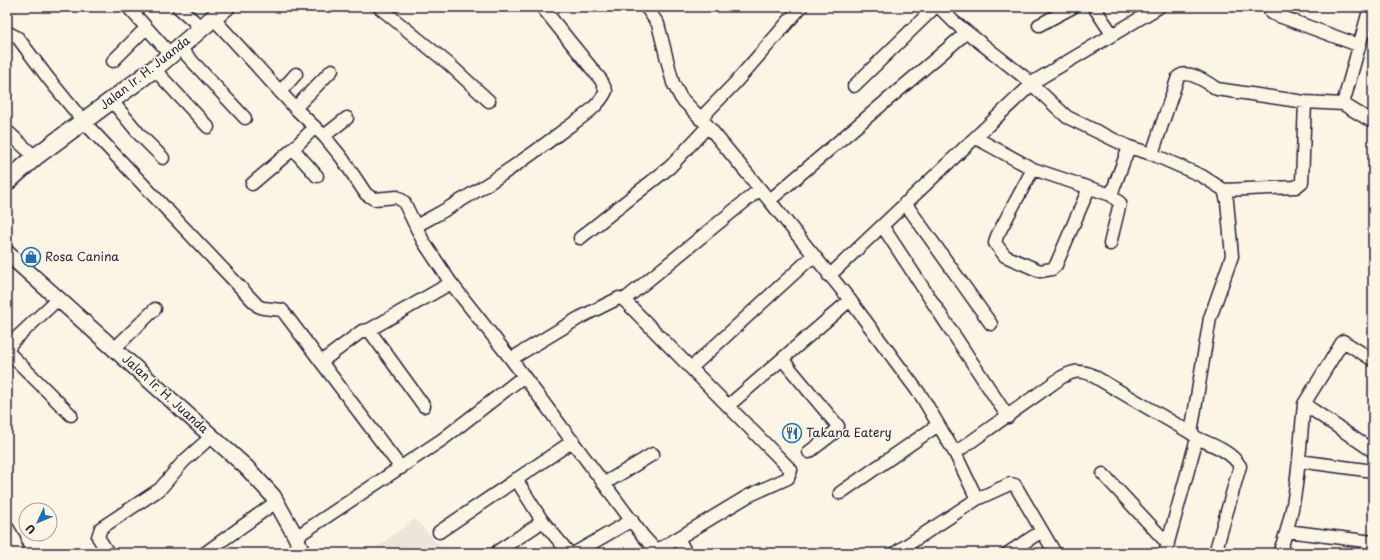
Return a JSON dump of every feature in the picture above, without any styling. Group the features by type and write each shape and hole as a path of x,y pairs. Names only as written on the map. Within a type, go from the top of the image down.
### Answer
{"main road":[{"name":"Jalan Ir. H. Juanda","path":"7,182 35,157 154,69 226,7"}],"street":[{"path":"128,7 146,28 175,51 245,118"},
{"path":"178,7 207,23 280,92 324,136 342,158 366,194 374,199 397,197 401,199 423,241 451,283 524,376 643,536 656,549 660,549 748,496 788,478 791,473 788,466 624,300 619,298 613,299 511,359"},
{"path":"379,7 450,65 488,101"},
{"path":"416,226 466,200 537,151 588,111 604,96 606,91 601,80 542,7"},
{"path":"646,7 658,24 676,90 686,105 704,123 770,200 813,256 850,300 922,397 955,453 977,499"},
{"path":"580,238 670,167 739,79 802,7"},
{"path":"854,86 935,7"},
{"path":"939,7 954,22 1032,85 1067,117 1129,147 1152,154 1202,176 1224,190 1296,187 1302,182 1305,102"},
{"path":"1039,25 1073,7"},
{"path":"1094,7 1112,34"},
{"path":"829,276 883,227 905,203 1032,85 1053,69 1159,7"},
{"path":"1343,104 1358,45 1370,7"},
{"path":"1271,13 1358,45"},
{"path":"113,60 146,28"},
{"path":"7,32 18,38 83,121 258,306 282,310 401,468"},
{"path":"770,200 967,32"},
{"path":"154,69 208,127"},
{"path":"295,108 332,70"},
{"path":"280,92 296,74"},
{"path":"1152,154 1178,77 1186,74 1207,81 1217,89 1305,102 1343,104 1373,122"},
{"path":"112,101 140,135 163,158"},
{"path":"324,136 347,118"},
{"path":"252,184 293,149 315,127"},
{"path":"7,131 35,157"},
{"path":"976,138 1032,169 1111,195 1120,203 1110,244"},
{"path":"1111,195 1129,147"},
{"path":"293,149 317,176"},
{"path":"1032,169 996,236 995,243 1005,256 1040,271 1052,269 1056,265 1089,188"},
{"path":"624,300 760,189"},
{"path":"1167,548 1194,436 1210,318 1232,256 1227,201 1224,190"},
{"path":"905,203 991,324"},
{"path":"883,227 1008,417"},
{"name":"Jalan Ir. H. Juanda","path":"7,253 246,467 273,496 296,537 302,553"},
{"path":"691,368 813,256"},
{"path":"321,362 362,331 369,330 451,283"},
{"path":"58,299 11,344 8,354 71,415"},
{"path":"728,406 850,300"},
{"path":"114,349 155,309"},
{"path":"369,330 424,406"},
{"path":"1279,553 1288,532 1299,461 1304,404 1343,341 1373,360"},
{"path":"782,359 838,426 834,432 809,452"},
{"path":"955,453 1072,371 1080,371 1090,374 1194,436 1220,449 1236,461 1240,466 1215,553"},
{"path":"296,537 443,439 524,376"},
{"path":"1304,404 1373,451"},
{"path":"840,493 938,425"},
{"path":"108,553 98,536 100,528 160,489 182,462 212,436"},
{"path":"440,532 572,441"},
{"path":"605,483 653,454"},
{"path":"1299,461 1373,471"},
{"path":"1104,474 1167,548"},
{"path":"516,479 541,519 569,553"},
{"path":"895,553 977,499 1010,484 1015,485 1055,553"},
{"path":"205,553 276,502"},
{"path":"498,551 536,526 541,519"},
{"path":"575,553 632,520"},
{"path":"7,527 10,540 17,553"},
{"path":"1008,553 1042,531"},
{"path":"1288,532 1373,542"},
{"path":"678,538 686,553"}],"shaded area":[{"path":"415,519 446,553 369,553"}],"place":[{"name":"Rosa Canina","path":"31,257"},
{"name":"Takana Eatery","path":"792,433"}]}
